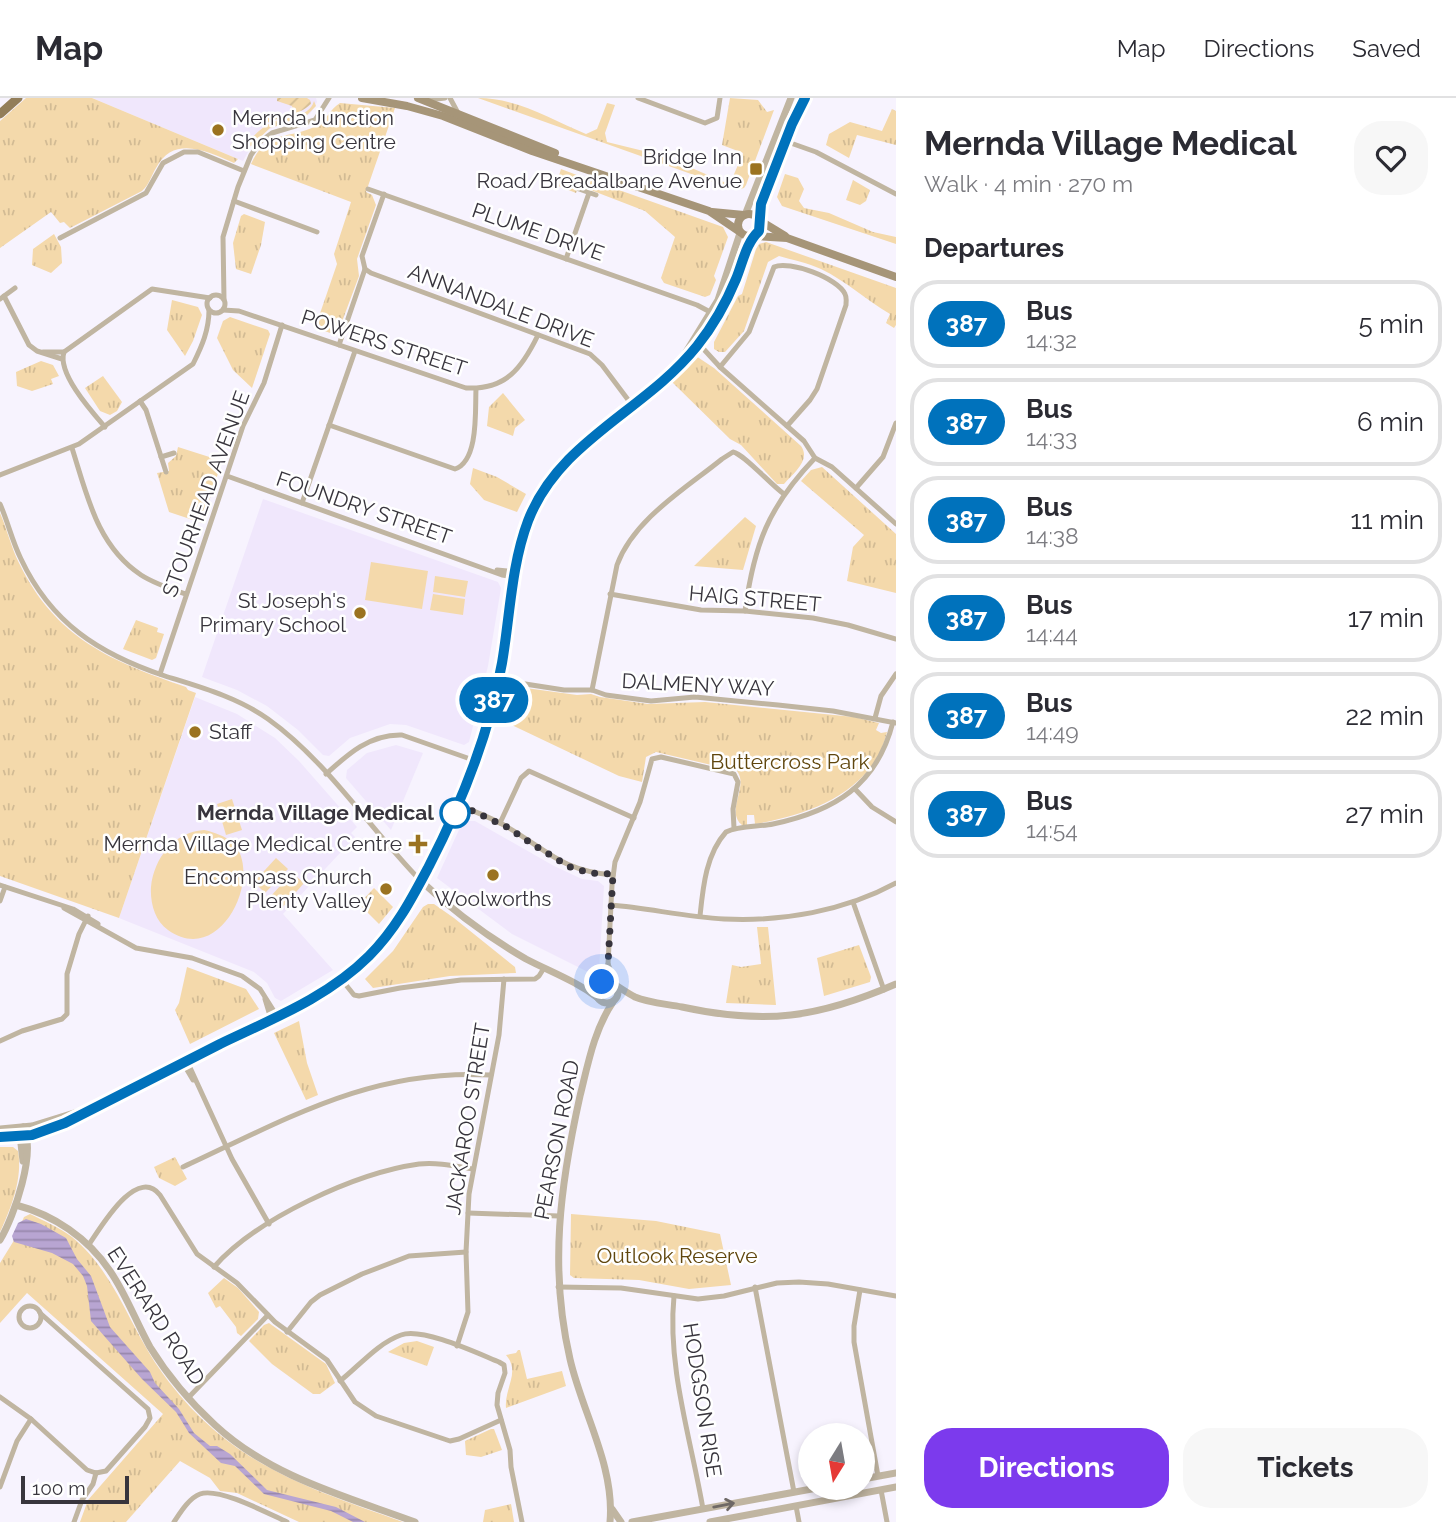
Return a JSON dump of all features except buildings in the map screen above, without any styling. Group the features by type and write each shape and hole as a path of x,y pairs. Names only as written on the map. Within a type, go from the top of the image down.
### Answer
{"main road":[{"path":"0,114 18,98"},
{"path":"362,98 432,112 519,146 709,211 753,215 787,238 896,277"},
{"path":"422,99 628,183"},
{"path":"709,211 746,236 787,238"},
{"path":"740,233 738,222 745,215"},
{"path":"753,236 760,228 759,220"}],"street":[{"path":"209,326 225,300 222,243 244,171 254,150 265,138 277,131 315,120 329,98"},
{"path":"422,99 448,98 458,113"},
{"path":"638,98 705,123 716,118 720,98"},
{"path":"745,215 791,98"},
{"path":"759,220 761,204 805,98"},
{"path":"785,141 816,152 896,194"},
{"path":"62,225 63,236 146,193 163,163 184,152 198,152 244,171"},
{"name":"PLUME DRIVE","path":"368,189 715,311"},
{"path":"579,189 596,195"},
{"path":"566,259 589,193"},
{"path":"339,345 365,269 362,256 384,194"},
{"path":"234,201 317,232"},
{"path":"715,311 740,233"},
{"path":"0,1137 24,1136 65,1123 321,994 361,964 388,935 410,903 476,761 499,680 526,526 544,488 568,458 676,368 695,345 737,278 753,236"},
{"path":"720,367 749,332 774,267 786,264 810,271 842,289 846,305 817,389 787,426"},
{"name":"ANNANDALE DRIVE","path":"365,269 595,357 634,403"},
{"path":"359,287 371,273"},
{"path":"0,475 72,448 193,363 209,326 212,296 224,280"},
{"path":"15,288 2,298 26,341 40,352 63,355 77,393 105,427"},
{"name":"POWERS STREET","path":"63,355 148,291 162,289 225,300 239,311 448,384 476,388 496,384 513,374 527,358 538,335"},
{"name":"POWERS STREET","path":"193,296 209,308 220,312 239,311"},
{"name":"STOURHEAD AVENUE","path":"160,674 247,416 267,376 282,325"},
{"path":"695,345 804,441 816,458 832,467 896,524"},
{"path":"302,502 355,351"},
{"path":"329,425 455,469 464,464 473,440 476,388"},
{"path":"140,401 146,410 166,472"},
{"path":"856,488 883,457 896,424"},
{"path":"72,448 96,521 114,551 141,575 186,594"},
{"path":"161,457 174,453"},
{"path":"592,690 620,555 641,525 729,454 741,454 757,472 784,494"},
{"path":"745,611 758,545 769,518 784,494 816,458"},
{"name":"FOUNDRY STREET","path":"227,476 502,575 516,575"},
{"path":"0,504 27,572 58,614 79,634 108,653 228,697 265,717 293,739 421,881 475,926 544,968 579,984 606,1003 636,998"},
{"name":"HAIG STREET","path":"610,594 701,610 745,611 836,622 896,639"},
{"path":"875,718 881,696 896,674"},
{"name":"DALMENY WAY","path":"499,680 564,690 592,690 606,695 651,701 718,698 875,718 895,723"},
{"path":"700,916 710,862 723,835 734,828 772,824 801,816 830,804 855,789 881,757 895,723"},
{"path":"326,774 357,747 393,735 402,735 476,761"},
{"path":"598,999 596,992 608,964 613,874 620,847 634,818 649,763 654,757 661,757 734,774 738,782 733,808 734,828"},
{"path":"500,823 522,775 529,771 634,818"},
{"path":"855,789 872,807 896,822"},
{"path":"458,804 500,823 570,867 590,873 613,874"},
{"path":"611,905 700,916 743,919 775,917 807,913 853,902 896,883"},
{"path":"0,901 2,886 87,918 136,948 192,958 242,976 255,984 274,1018"},
{"path":"853,902 884,990"},
{"path":"0,1041 62,1019 67,1014 67,974 87,918"},
{"path":"608,964 618,992 613,1002"},
{"path":"342,980 354,995 359,996 421,985 535,979 544,968"},
{"name":"JACKAROO STREET","path":"457,1346 468,1312 467,1213 499,1035 504,979"},
{"path":"579,984 609,981 636,998 723,1016 768,1018 827,1009 896,984"},
{"name":"PEARSON ROAD","path":"598,999 600,1023"},
{"name":"PEARSON ROAD","path":"610,1522 612,1509 600,1452 570,1358 558,1287 559,1216 571,1136 600,1023 613,1002"},
{"path":"185,1062 226,1146 269,1224"},
{"path":"183,1167 300,1111 372,1087 434,1076 491,1075"},
{"path":"0,1129 23,1127 97,1105"},
{"path":"1,1238 16,1205 24,1169 28,1145 23,1127"},
{"path":"214,1267 231,1250 269,1224 333,1190 392,1170 429,1164 473,1169"},
{"path":"88,1245 122,1198 142,1188 149,1188 160,1195 197,1254 237,1283 286,1332 327,1360 351,1397 367,1411 450,1441 501,1420"},
{"name":"EVERARD ROAD","path":"16,1205 49,1218 72,1231 88,1245 111,1272 149,1345 168,1373 188,1398 229,1436 279,1469 313,1486 415,1522"},
{"path":"467,1213 559,1216"},
{"path":"286,1332 320,1295 362,1273 409,1256 466,1252"},
{"path":"558,1287 621,1288 674,1296 712,1298 755,1287 799,1282 828,1284 896,1296"},
{"path":"755,1287 794,1492"},
{"path":"860,1290 854,1342 878,1476"},
{"name":"HODGSON RISE","path":"674,1296 675,1358 703,1508"},
{"path":"0,1397 31,1419 87,1470 96,1473 106,1471 145,1427 150,1418 148,1409 36,1307 23,1309 20,1315 20,1322 25,1326 32,1328 48,1324 55,1327"},
{"path":"38,1325 40,1313"},
{"path":"188,1398 268,1315"},
{"path":"340,1381 400,1335 423,1334 504,1365 505,1373 497,1399 510,1450 512,1476 522,1522"},
{"path":"0,1487 16,1441 31,1419"},
{"path":"74,1522 96,1473"},
{"path":"875,1477 896,1473"},
{"path":"875,1491 896,1488"},
{"path":"881,1490 887,1522"},
{"path":"632,1522 798,1491"},
{"path":"174,1522 194,1498 204,1493 236,1499 287,1522"},
{"path":"711,1522 828,1500"},
{"path":"796,1506 799,1522"},
{"name":"PEARSON ROAD","path":"612,1509 621,1522"}],"shaded area":[{"name":"Mernda Junction Shopping Centre","path":"92,98 316,98 317,102 310,114 265,131 252,145 243,161"},
{"name":"St Joseph's Primary School","path":"263,499 498,582 501,588 488,666 469,742 464,745 406,725 390,724 350,738 329,756 323,755 298,730 267,706 237,690 202,677"},
{"path":"195,697 237,714 275,738 357,827 351,833 355,837 283,914 333,970 281,1001 275,998 267,983 254,972 119,918"},
{"path":"396,745 423,753 391,830 346,778 347,770 367,753"},
{"path":"463,821 475,821 554,866 582,879 598,881 604,886 599,971 592,974 512,934 437,878"},
{"path":"26,1219 66,1238 77,1259 91,1276 110,1327 150,1372 155,1383 179,1409 194,1433 210,1446 217,1446 230,1454 267,1490 336,1507 365,1522 353,1522 331,1511 264,1494 235,1466 221,1463 189,1433 176,1412 142,1379 91,1321 87,1286 73,1264 52,1253 14,1242 12,1236 18,1223"}],"green space":[{"path":"26,98 92,98 238,159 234,163 203,151 172,151 163,158 142,191 70,228 64,222 60,223 51,212 0,248 0,121"},
{"path":"277,98 307,98 311,104 265,124 268,116 271,119 280,116 280,112 282,115 293,111 292,106 277,101"},
{"path":"478,98 520,105 586,134 597,129 607,103 615,105 605,133 607,142 664,156 724,182 732,179 743,153 722,145 730,98 758,100 767,112 774,110 746,185 736,190"},
{"path":"314,101 316,106 305,117 270,128 251,146 245,145 267,125 302,114"},
{"path":"340,103 395,108 366,192 372,195 376,205 357,259 359,276 337,335 315,328 337,264 334,254 351,202 251,164 257,153 271,140 316,126"},
{"path":"892,109 896,111 896,145 857,135 849,158 826,145 829,134 850,122 882,131"},
{"path":"561,169 582,177 576,193 556,185"},
{"path":"785,174 798,178 804,189 799,201 804,208 829,213 873,232 896,237 896,244 782,206 777,197"},
{"path":"591,180 723,227 728,237 710,295 705,297 664,283 661,278 675,237 645,211 588,189"},
{"path":"853,180 870,190 866,201 860,205 846,200"},
{"path":"244,214 265,222 261,245 251,274 236,269 233,243"},
{"path":"54,234 61,247 62,263 51,273 32,265 33,249"},
{"path":"766,242 896,288 896,325 894,328 886,323 890,314 830,274 811,265 779,256 768,262 744,331 725,352 714,349 714,342 738,296 742,294 756,249 759,244"},
{"path":"172,300 198,307 202,315 185,356 167,330"},
{"path":"230,317 268,330 270,334 252,388 233,370 217,338 223,321"},
{"path":"696,356 714,368 801,446 804,451 803,461 784,484 777,484 741,445 730,439 672,382"},
{"path":"41,361 53,365 59,376 51,379 53,384 32,391 17,386 16,372"},
{"path":"103,376 122,402 117,411 110,415 100,411 85,388"},
{"path":"503,393 525,420 515,428 513,436 487,426 489,407"},
{"path":"178,447 222,461 202,523 169,512 157,473 169,471 168,463 176,456"},
{"path":"822,467 896,534 896,593 847,581 853,547 864,535 801,481 811,470"},
{"path":"473,468 497,477 526,494 517,512 484,500 470,484"},
{"path":"0,513 16,557 34,589 68,629 110,656 196,693 119,918 0,876"},
{"path":"745,517 756,526 743,570 694,566"},
{"path":"371,562 428,571 422,609 365,600"},
{"path":"435,576 468,581 465,597 433,592"},
{"path":"433,594 465,599 463,615 430,610"},
{"path":"136,620 158,628 157,632 164,634 156,658 152,660 123,649"},
{"name":"Buttercross Park","path":"511,686 577,695 591,694 648,704 705,702 854,717 879,723 876,730 887,732 880,753 868,770 836,797 817,807 776,820 755,824 754,815 747,815 747,825 742,825 736,813 740,784 737,771 656,752 646,757 642,782 619,776 503,721"},
{"path":"232,799 242,830 226,835 217,804"},
{"path":"204,830 227,838 233,843 241,857 243,875 240,894 232,912 220,927 205,937 187,938 168,930 160,922 151,899 151,887 156,866 167,848 183,836"},
{"path":"276,858 288,869 265,893 254,882"},
{"path":"292,873 304,883 282,908 270,897"},
{"path":"374,888 393,907 379,924 359,904"},
{"path":"434,904 454,918 515,967 516,973 450,976 373,988 365,979 393,951 423,907"},
{"path":"757,927 768,927 776,1005 726,1003 732,965 741,967 761,964"},
{"path":"859,945 871,977 870,982 824,996 817,958"},
{"path":"187,967 246,989 259,1009 190,1044 175,1010"},
{"path":"299,1021 307,1063 318,1095 306,1100 274,1033"},
{"path":"0,1147 13,1147 18,1151 19,1172 15,1193 0,1232"},
{"path":"175,1157 187,1179 175,1186 159,1178 154,1167"},
{"path":"30,1214 67,1233 87,1251 111,1284 163,1374 214,1430 241,1451 270,1468 333,1497 403,1522 299,1522 237,1493 220,1491 210,1478 180,1461 126,1522 80,1522 88,1500 163,1414 27,1293 0,1323 0,1263 24,1217"},
{"name":"Outlook Reserve","path":"571,1214 656,1221 720,1234 731,1285 689,1289 639,1280 574,1278 570,1275"},
{"path":"224,1278 238,1288 259,1312 258,1319 241,1336 220,1306 216,1308 208,1293"},
{"path":"269,1323 326,1364 335,1383 320,1394 313,1394 272,1364 249,1341"},
{"path":"417,1341 434,1347 427,1366 388,1352 404,1343"},
{"path":"518,1350 527,1379 562,1371 566,1386 506,1408 512,1368 506,1355"},
{"path":"494,1429 502,1450 481,1457 466,1455 465,1441"},
{"path":"511,1504 514,1522 483,1522 485,1510"}],"bus line":[{"name":"387","path":"0,1137 32,1135 65,1123 307,1002 352,972 388,935 415,894 450,824 477,759 498,682 520,548 532,511 551,477 568,458 684,360 714,322 737,278 747,248 759,231 761,204 805,98"}],"place":[{"name":"Mernda Junction Shopping Centre","path":"218,130"},
{"name":"Bridge Inn Road/Breadalbane Avenue","path":"756,169"},
{"name":"St Joseph's Primary School","path":"360,613"},
{"name":"Staff","path":"195,732"},
{"name":"Mernda Village Medical","path":"455,813"},
{"name":"Mernda Village Medical Centre","path":"418,844"},
{"name":"Woolworths","path":"493,875"},
{"name":"Encompass Church Plenty Valley","path":"386,889"}],"route":[{"path":"455,813 458,804 507,827 570,867 590,873 613,874 608,964 602,982"}]}
